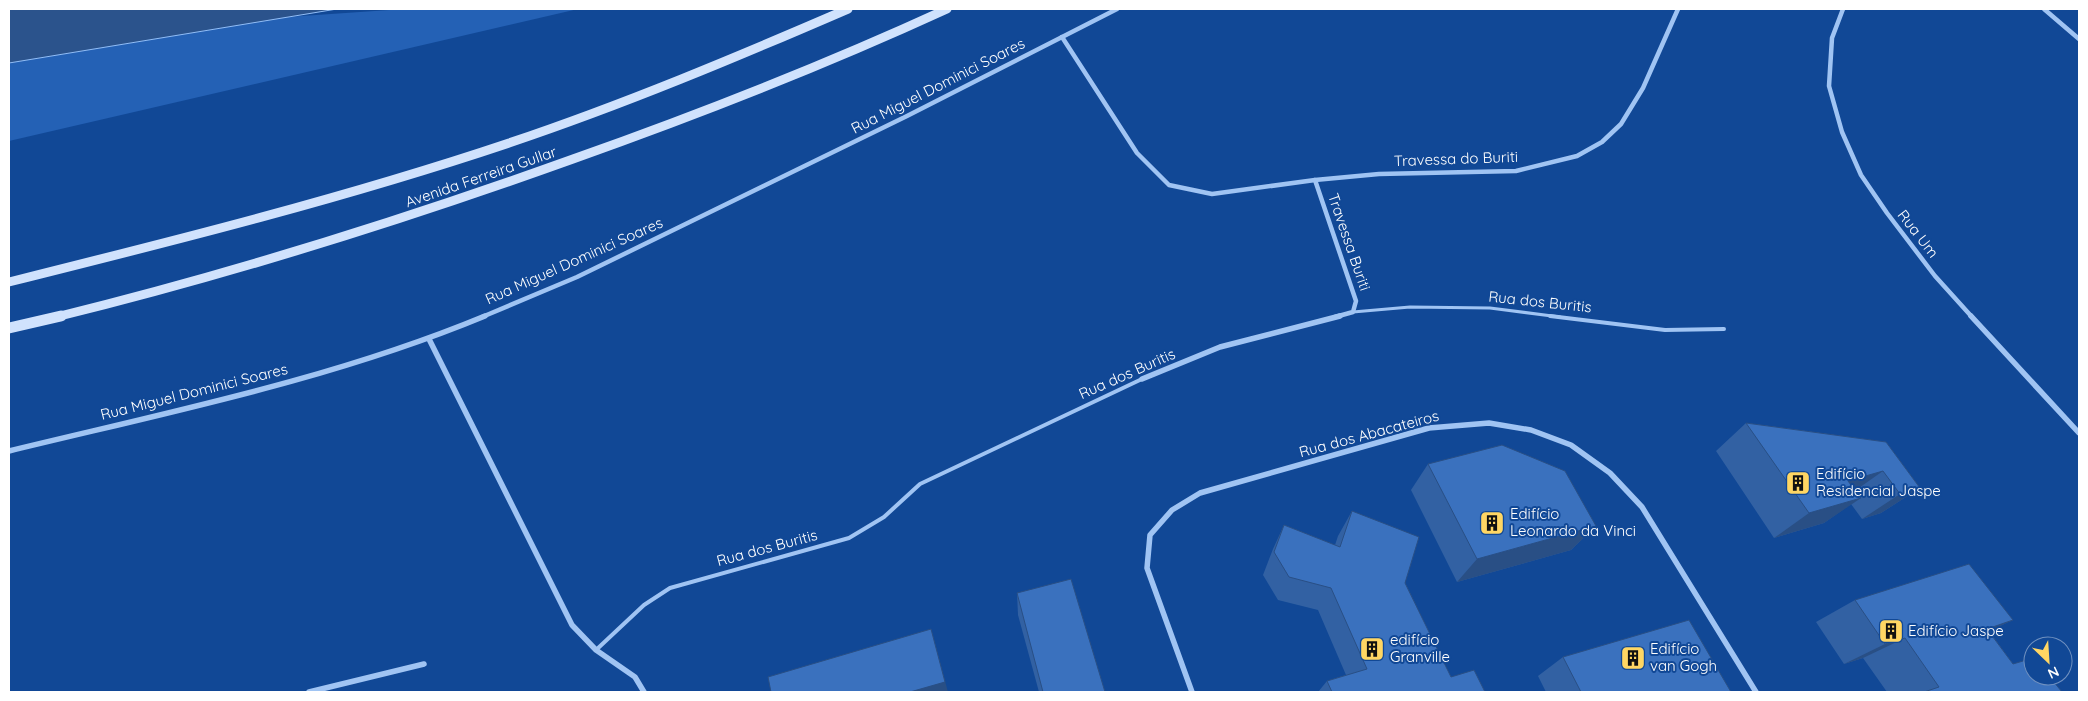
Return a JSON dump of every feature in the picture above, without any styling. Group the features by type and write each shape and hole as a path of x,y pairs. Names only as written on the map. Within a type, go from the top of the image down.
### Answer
{"main road":[{"name":"Avenida Ferreira Gullar","path":"9,282 185,238 344,195 510,143 665,87 848,9"},
{"name":"Avenida Ferreira Gullar","path":"9,328 165,290 340,239 513,181 680,121 807,72 947,9"}],"street":[{"name":"Rua Miguel Dominici Soares","path":"9,451 291,382 429,339 586,272 907,116 1117,9"},
{"name":"Travessa do Buriti","path":"1062,37 1138,153 1169,185 1212,194 1315,180 1378,174 1516,171 1577,156 1602,142 1621,124 1643,88 1678,9"},
{"name":"Rua Um","path":"1843,9 1832,38 1829,86 1842,132 1861,175 1887,214 1934,276 2079,433"},
{"path":"2044,9 2079,39"},
{"name":"Travessa Buriti","path":"1315,180 1356,301 1353,312"},
{"name":"Rua dos Buritis","path":"1142,379 1220,347 1353,312"},
{"path":"429,339 572,625 596,650 635,677 644,692"},
{"name":"Rua dos Abacateiros","path":"1192,692 1147,568 1150,535 1172,510 1200,493 1429,428 1489,423 1531,430 1571,444 1610,473 1642,506 1756,692"},
{"path":"309,692 424,664"}],"lane":[{"name":"Rua dos Buritis","path":"1353,312 1410,307 1490,308 1665,330 1724,329"},
{"name":"Rua dos Buritis","path":"596,650 644,605 670,588 849,538 884,517 920,484 1142,379"}],"shaded area":[{"path":"9,9 337,9 9,63"},
{"path":"404,9 578,9 9,141 9,63 287,17"}],"building":[{"path":"1746,423 1886,442 1920,488 1900,494 1883,471 1848,481 1861,498 1809,513"},
{"path":"1502,445 1565,471 1596,526 1477,559 1428,464"},
{"path":"1352,511 1419,537 1405,583 1451,677 1474,670 1485,692 1332,692 1327,681 1367,669 1331,588 1289,577 1274,552 1284,525 1340,547"},
{"path":"1969,564 2013,620 1987,629 2013,664 2023,661 2023,686 2057,686 2062,692 1924,692 1939,687 1905,638 1885,644 1855,600"},
{"path":"1071,579 1105,692 1043,692 1017,593"},
{"path":"1689,620 1731,692 1581,692 1563,657"},
{"path":"931,629 945,682 910,692 771,692 768,677"}],"place":[{"name":"Edifício Residencial Jaspe","path":"1798,483"},
{"name":"Edifício Leonardo da Vinci","path":"1492,523"},
{"name":"Edifício Jaspe","path":"1891,631"},
{"name":"edifício Granville","path":"1372,649"},
{"name":"Edifício van Gogh","path":"1633,658"}]}
